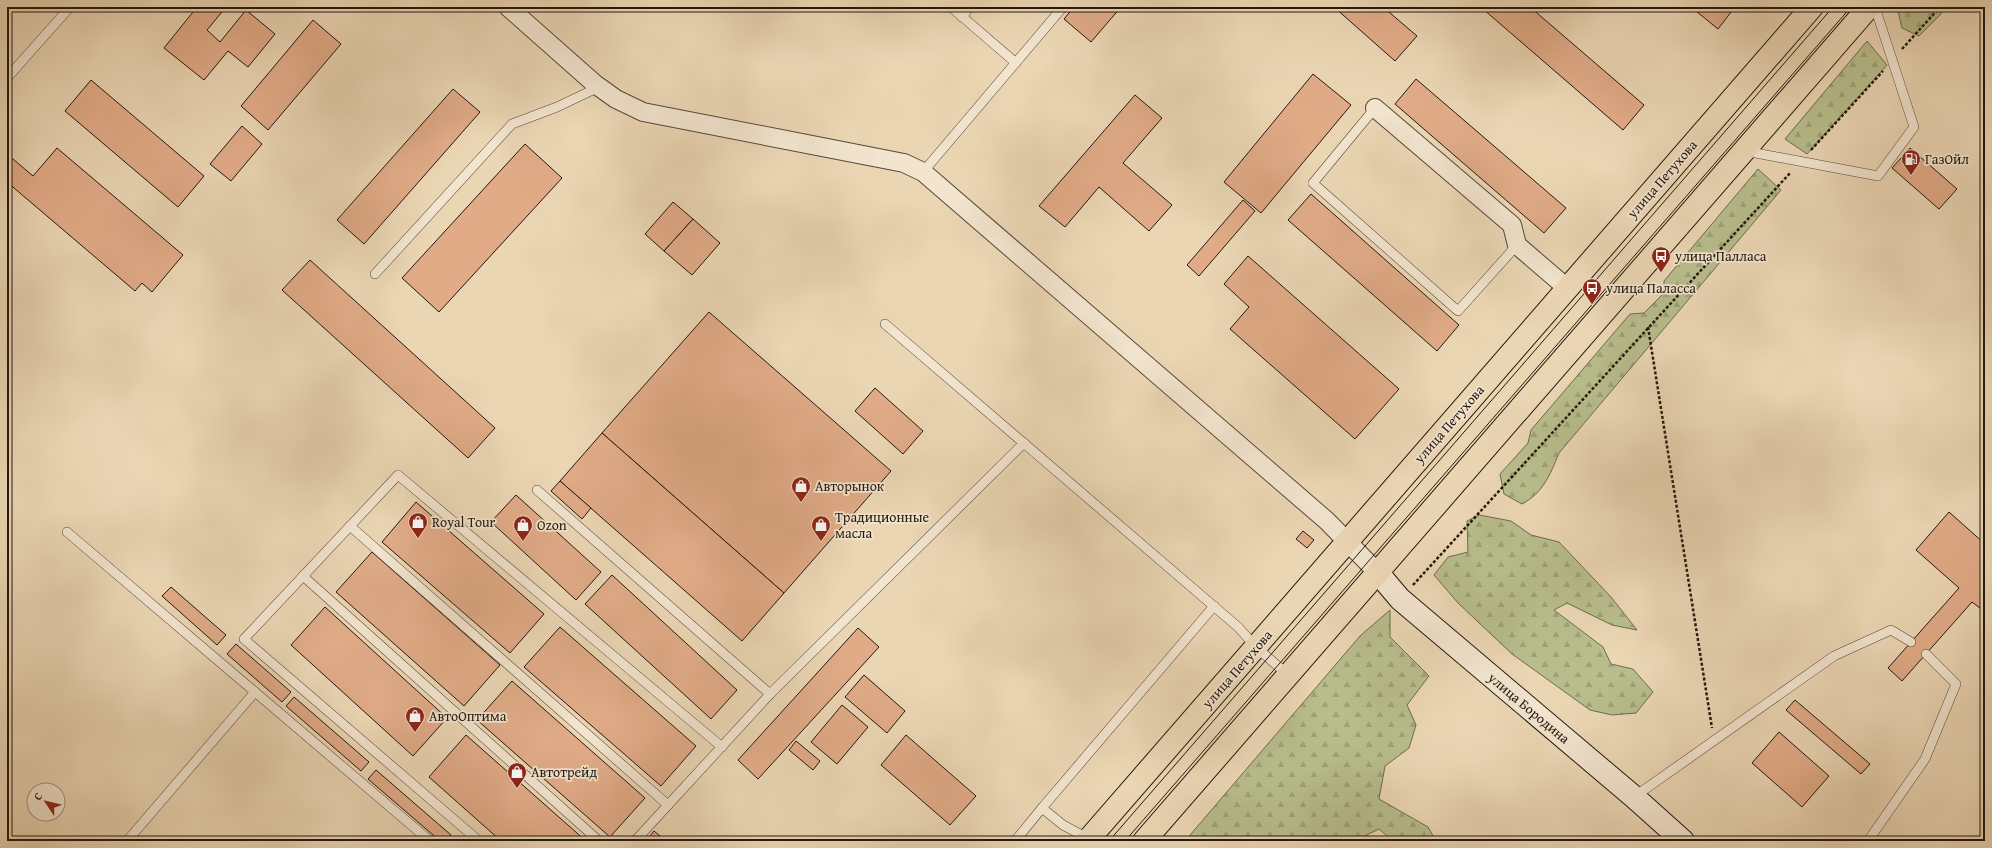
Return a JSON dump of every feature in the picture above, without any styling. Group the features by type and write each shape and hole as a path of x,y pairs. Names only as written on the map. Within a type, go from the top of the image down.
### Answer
{"highway":[{"name":"улица Петухова","path":"1088,840 1812,7"},
{"path":"1144,841 1869,7"}],"main road":[{"name":"улица Бородина","path":"1378,572 1400,599 1634,797 1683,841"}],"street":[{"path":"508,7 599,87 616,99 643,112 904,163 922,172 1327,521 1378,572"},
{"path":"1375,108 1512,225 1517,245 1567,288"}],"lane":[{"path":"7,78 70,7"},
{"path":"951,7 1016,63"},
{"path":"962,17 970,7"},
{"path":"922,172 1063,7"},
{"path":"1744,151 1878,176 1914,127 1875,7"},
{"path":"375,274 512,124 557,107 599,87"},
{"path":"1375,108 1313,183 1458,311 1517,245"},
{"path":"885,324 1214,606 1288,675"},
{"path":"635,841 770,694 1024,444"},
{"path":"479,841 244,639 398,475 722,747"},
{"path":"537,490 770,694"},
{"path":"350,526 668,805"},
{"path":"67,532 430,841"},
{"path":"303,576 599,841"},
{"path":"1015,841 1214,606"},
{"path":"1634,797 1834,656 1890,630 1911,642"},
{"path":"1868,841 1925,759 1956,684 1926,654"},
{"path":"127,841 255,692"},
{"path":"1042,808 1063,825 1088,840"}],"path":[{"path":"1400,599 1940,7"},
{"path":"1648,327 1714,741"}],"green space":[{"path":"1901,7 1945,7 1940,15 1919,36 1902,28 1898,11"},
{"path":"1867,41 1887,65 1807,154 1785,139"},
{"path":"1758,169 1781,190 1559,453 1549,476 1541,489 1522,504 1504,494 1500,474 1528,443 1531,430 1630,314 1644,313 1664,293 1664,281"},
{"path":"1479,515 1511,521 1531,535 1559,542 1611,597 1637,630 1612,625 1567,603 1554,610 1603,647 1611,664 1633,669 1653,692 1636,713 1612,715 1590,710 1512,654 1458,603 1434,575 1448,557 1468,552 1467,521"},
{"path":"1390,610 1390,637 1429,676 1407,705 1416,725 1409,748 1385,766 1379,799 1428,827 1436,841 1393,841 1379,829 1354,841 1185,841 1360,636"}],"building":[{"path":"197,7 226,7 207,30 220,42 246,10 275,34 248,67 228,51 204,80 164,48"},
{"path":"1074,7 1121,7 1091,42 1064,19"},
{"path":"1334,7 1383,7 1417,36 1395,61"},
{"path":"1485,7 1530,7 1644,105 1623,130 1483,9"},
{"path":"1691,7 1735,7 1718,29"},
{"path":"313,20 341,44 268,130 241,106"},
{"path":"1313,74 1351,105 1261,213 1224,182"},
{"path":"1416,79 1566,208 1544,233 1395,104"},
{"path":"91,80 204,176 178,207 65,111"},
{"path":"453,89 480,112 364,244 337,220"},
{"path":"1135,95 1162,118 1123,163 1172,205 1149,231 1099,187 1065,227 1039,206"},
{"path":"242,126 262,144 231,181 210,164"},
{"path":"525,144 562,178 439,312 402,278"},
{"path":"57,148 183,255 152,292 142,283 135,291 7,182 7,154 33,176"},
{"path":"1910,148 1957,189 1939,209 1892,168"},
{"path":"1311,194 1459,325 1437,351 1288,220"},
{"path":"1243,200 1255,211 1199,276 1187,265"},
{"path":"673,202 693,219 664,251 645,234"},
{"path":"693,219 720,243 692,275 664,251"},
{"path":"1248,256 1399,389 1355,439 1230,329 1249,307 1224,284"},
{"path":"310,260 495,428 468,458 282,290"},
{"path":"709,312 891,471 784,593 602,433"},
{"path":"875,388 923,431 903,454 855,411"},
{"path":"602,433 784,593 742,641 560,481"},
{"path":"560,481 591,508 582,519 551,491"},
{"path":"516,495 601,572 576,600 491,522"},
{"path":"416,502 544,614 510,653 382,542"},
{"path":"1949,512 1985,544 1985,612 1972,602 1902,681 1888,668 1959,588 1916,550"},
{"path":"1303,531 1314,540 1307,548 1296,539"},
{"path":"372,552 500,665 464,706 336,592"},
{"path":"612,575 737,690 711,719 585,604"},
{"path":"171,587 226,635 217,645 162,596"},
{"path":"325,607 447,718 413,756 291,645"},
{"path":"560,627 696,746 661,786 524,667"},
{"path":"858,628 879,647 758,779 738,760"},
{"path":"236,644 291,692 282,702 227,654"},
{"path":"864,675 905,711 887,733 845,697"},
{"path":"512,681 645,798 610,837 477,720"},
{"path":"294,697 369,762 361,771 286,706"},
{"path":"1795,700 1870,764 1861,774 1786,710"},
{"path":"842,705 868,727 837,764 811,742"},
{"path":"1779,732 1829,776 1802,807 1752,763"},
{"path":"466,735 586,841 501,841 429,777"},
{"path":"906,735 976,796 950,825 881,765"},
{"path":"796,741 820,761 813,770 789,750"},
{"path":"376,770 451,835 445,841 440,841 368,779"},
{"path":"654,831 666,841 646,841"}],"tram line":[{"path":"1109,841 1833,7"},
{"path":"1125,841 1851,7"}],"place":[{"name":"ГазОйл","path":"1911,176"},
{"name":"улица Палласа","path":"1661,273"},
{"name":"улица Паласса","path":"1592,305"},
{"name":"Авторынок","path":"801,503"},
{"name":"Royal Tour","path":"418,539"},
{"name":"Ozon","path":"523,542"},
{"name":"Традиционные масла","path":"821,542"},
{"name":"АвтоОптима","path":"415,733"},
{"name":"Автотрейд","path":"517,789"}]}
